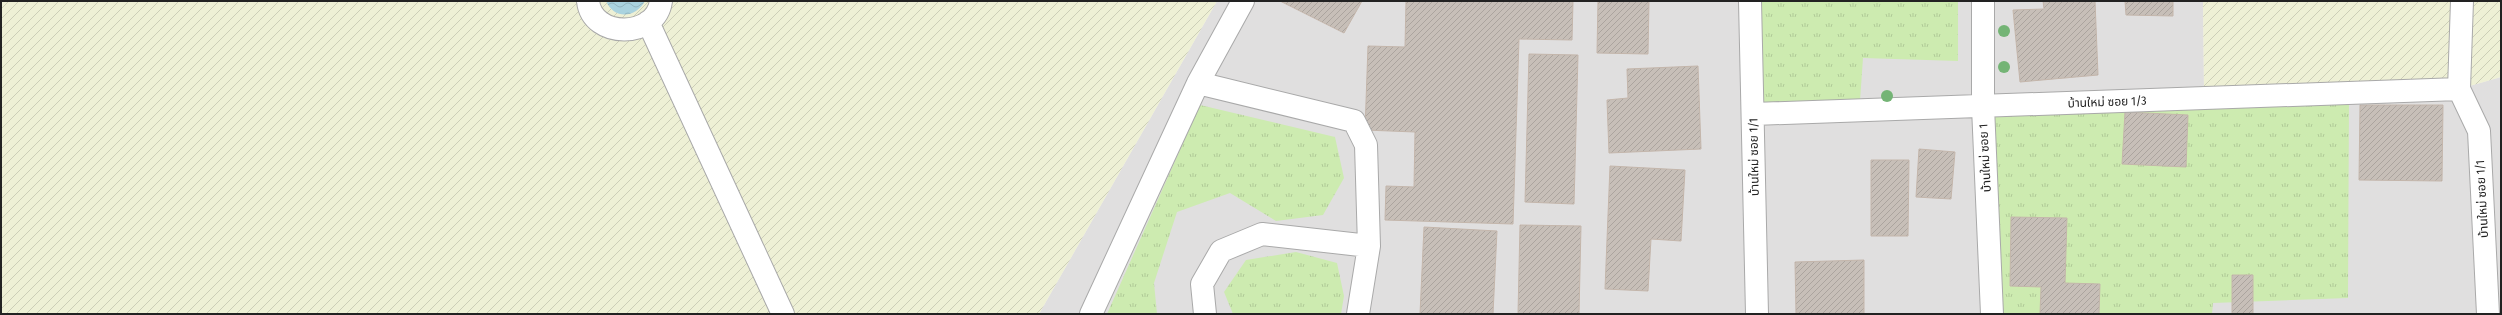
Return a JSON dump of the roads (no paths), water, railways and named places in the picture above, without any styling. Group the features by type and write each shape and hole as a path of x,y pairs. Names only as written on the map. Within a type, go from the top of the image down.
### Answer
{"street":[{"path":"588,1 596,18 607,26 631,30 648,22 655,15 661,1"},
{"path":"1091,314 1198,83 1243,1"},
{"name":"บ้านใหม่ ซอย 1/1","path":"1750,1 1754,114 1757,314"},
{"name":"บ้านใหม่ ซอย 1","path":"1983,1 1983,107 1992,314"},
{"path":"2460,89 2462,1"},
{"path":"648,22 783,314"},
{"path":"1198,83 1354,121 1366,145 1369,246 1358,314"},
{"name":"บ้านใหม่ ซอย 1/1","path":"2460,89 2479,131 2488,314"},
{"name":"บ้านใหม่ ซอย 1/3","path":"1754,114 2460,89"},
{"path":"1205,314 1202,284 1221,251 1262,234 1369,246"}],"water":[{"path":"606,1 645,1 636,11 619,14 610,7"}]}
